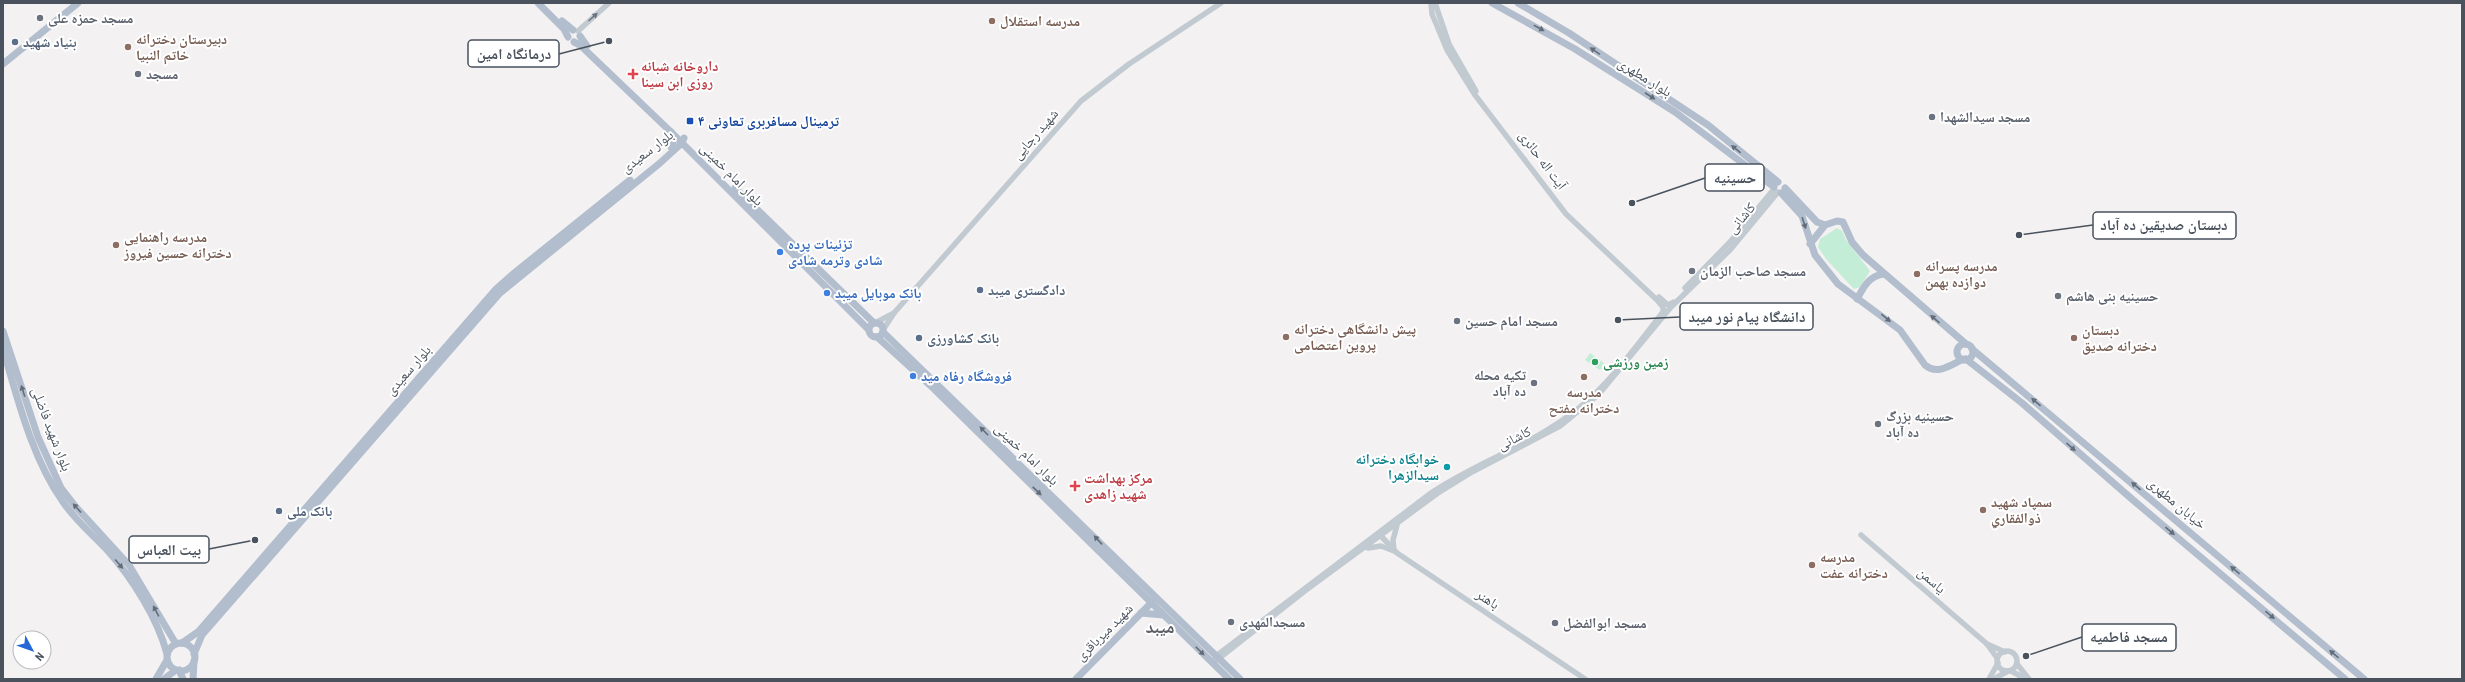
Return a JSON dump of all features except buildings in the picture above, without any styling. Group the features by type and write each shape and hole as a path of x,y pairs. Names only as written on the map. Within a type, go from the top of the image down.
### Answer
{"main road":[{"path":"3,64 78,3"},
{"name":"بلوار امام خمینی","path":"538,3 564,29 568,37 580,45 671,132 682,140 691,151 868,329 881,333 1084,525 1153,601 1163,615 1229,679"},
{"name":"بلوار امام خمینی","path":"543,3 577,32 590,49 682,140 874,323 881,333 933,388 1144,597 1153,601 1218,657 1240,679"},
{"name":"بلوار مطهری","path":"1492,3 1615,74 1675,112 1778,188 1802,216 1810,244 1815,255 1838,284 1856,299 1878,311 1900,330 1918,357 1931,370 1938,370 1965,359"},
{"name":"بلوار مطهری","path":"1518,3 1619,66 1708,125 1778,188 1818,222 1825,225"},
{"path":"1520,18 1526,7"},
{"path":"568,37 577,32"},
{"path":"574,42 577,32"},
{"path":"1615,74 1619,66"},
{"path":"671,132 673,142 672,149 691,151"},
{"name":"بلوار سعیدی","path":"179,644 198,632 461,334 508,285 682,140"},
{"path":"1810,244 1825,225 1837,221 1843,222 1852,242 1884,274 1972,349 1972,354 1965,359 1958,355 1953,334"},
{"path":"1856,299 1865,284 1874,276 1884,274"},
{"path":"868,329 868,326 874,323"},
{"name":"بلوار شهید فاضلی","path":"3,330 38,437 62,496 129,565 179,644"},
{"path":"1958,350 1960,346 1966,344"},
{"name":"بلوار شهید فاضلی","path":"3,349 30,435 62,496 76,518 125,572 161,633 167,657"},
{"name":"خیابان مطهری","path":"1972,349 2364,679"},
{"name":"خیابان مطهری","path":"1965,359 2022,403 2345,679"},
{"name":"بلوار سعیدی","path":"194,657 202,635 335,478"},
{"path":"1144,597 1141,614 1163,615"},
{"name":"شهید میرباقری","path":"1076,679 1153,601"},
{"path":"2286,629 2295,620"},
{"path":"156,679 167,657 179,644 188,646 194,657 193,679"},
{"path":"167,657 183,679"},
{"path":"164,679 177,670 188,668 194,657"}],"street":[{"path":"577,32 609,3"},
{"name":"شهید رجایی","path":"894,312 1080,101 1129,64 1221,3"},
{"name":"آیت اله حائری","path":"1430,3 1435,21 1455,66 1496,123 1566,214 1657,300 1663,307 1663,312"},
{"name":"آیت اله حائری","path":"1435,3 1439,19 1457,62 1479,95 1567,212 1615,259 1668,305"},
{"name":"کاشانی","path":"1218,657 1454,477 1554,425 1579,408 1599,389 1668,305 1730,242 1778,188"},
{"name":"کاشانی","path":"1218,657 1306,590 1457,480 1543,436 1570,419 1598,394 1679,299 1730,250 1778,188"},
{"path":"1668,305 1679,299"},
{"path":"874,323 894,312"},
{"path":"881,333 894,312"},
{"path":"1661,319 1663,312"},
{"path":"1394,551 1392,540 1401,516"},
{"name":"باهنر","path":"1381,536 1394,551 1585,679"},
{"name":"یاسمن","path":"1861,536 1987,644 1998,661 2010,671 2026,679"},
{"path":"1358,549 1381,546 1394,551"},
{"name":"یاسمن","path":"1987,644 2005,652"},
{"path":"1989,679 1998,661 2000,653 2005,652 2012,654 2016,664 2029,679"},
{"path":"1213,663 1218,657"},
{"path":"1994,679 2010,671 2016,664"}],"green space":[{"path":"1837,228 1842,231 1846,240 1870,271 1860,287 1854,289 1826,259 1818,247 1820,239"},
{"name":"زمین ورزشی","path":"1590,353 1605,364 1600,370 1585,360"}],"place":[{"name":"مسجد حمزه علی","path":"40,18"},
{"name":"مدرسه استقلال","path":"992,21"},
{"name":"درمانگاه امین","path":"609,41"},
{"name":"بنیاد شهید","path":"15,42"},
{"name":"دبیرستان دخترانه خاتم النبیا","path":"128,47"},
{"name":"مسجد","path":"138,74"},
{"name":"داروخانه شبانه روزی ابن سینا","path":"633,74"},
{"name":"مسجد سیدالشهدا","path":"1932,117"},
{"name":"ترمینال مسافربری تعاونی ۴","path":"690,121"},
{"name":"حسینیه","path":"1632,203"},
{"name":"دبستان صدیقین ده آباد","path":"2019,235"},
{"name":"مدرسه راهنمایی دخترانه حسین فیروز","path":"116,245"},
{"name":"تزئینات پرده شادی وترمه شادی","path":"780,252"},
{"name":"مسجد صاحب الزمان","path":"1692,271"},
{"name":"مدرسه پسرانه دوازده بهمن","path":"1917,274"},
{"name":"دادگستری میبد","path":"980,290"},
{"name":"بانک موبایل میبد","path":"827,293"},
{"name":"حسینیه بنی هاشم","path":"2058,296"},
{"name":"دانشگاه پیام نور میبد","path":"1618,320"},
{"name":"مسجد امام حسین","path":"1457,321"},
{"name":"پیش دانشگاهی دخترانه پروین اعتصامی","path":"1286,337"},
{"name":"بانک کشاورزی","path":"919,338"},
{"name":"دبستان دخترانه صدیق","path":"2074,338"},
{"name":"زمین ورزشی","path":"1595,362"},
{"name":"فروشگاه رفاه مید","path":"913,376"},
{"name":"مدرسه دخترانه مفتح","path":"1584,377"},
{"name":"تکیه محله ده آباد","path":"1534,383"},
{"name":"حسینیه بزرگ ده آباد","path":"1878,424"},
{"name":"خوابگاه دخترانه سیدالزهرا","path":"1447,467"},
{"name":"مرکز بهداشت شهید زاهدی","path":"1075,486"},
{"name":"سمپاد شهيد ذوالفقاري","path":"1983,510"},
{"name":"بانک ملی","path":"279,511"},
{"name":"بیت العباس","path":"255,540"},
{"name":"مدرسه دخترانه عفت","path":"1812,565"},
{"name":"مسجدالمهدی","path":"1231,622"},
{"name":"مسجد ابوالفضل","path":"1555,623"},
{"name":"مسجد فاطمیه","path":"2026,656"}],"district":[{"name":"میبد","path":"1160,626"}]}
